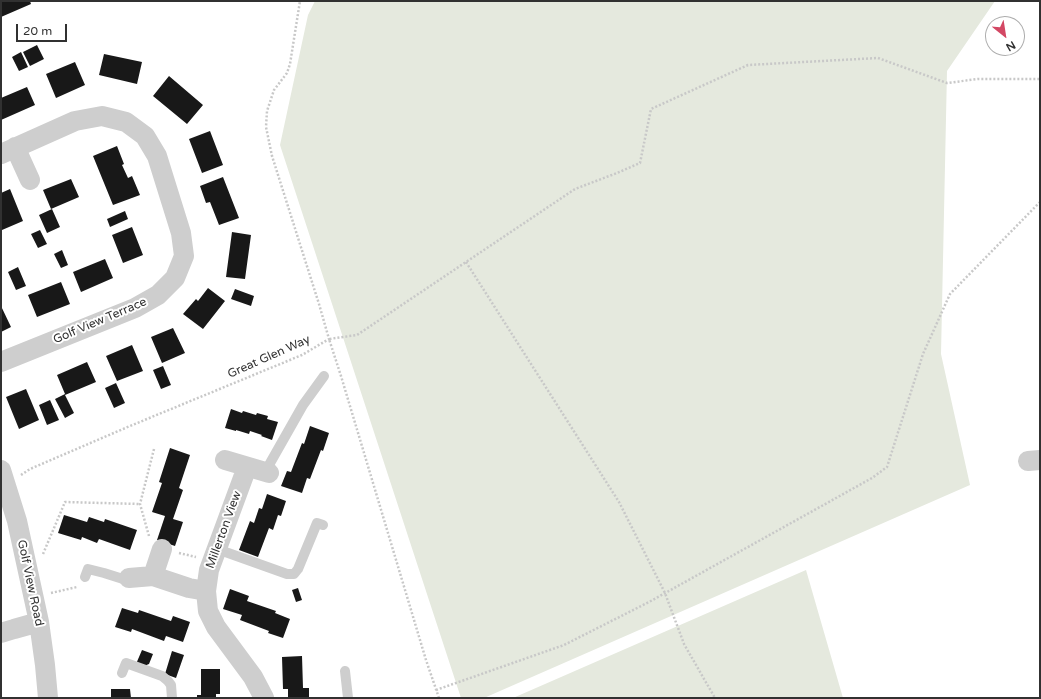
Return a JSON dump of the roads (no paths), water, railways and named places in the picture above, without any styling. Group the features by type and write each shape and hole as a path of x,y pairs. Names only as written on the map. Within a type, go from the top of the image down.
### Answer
{"street":[{"name":"Golf View Terrace","path":"1,362 135,308 158,295 175,278 184,256 181,233 157,156 145,136 126,122 102,116 75,121 8,151"},
{"path":"8,151 30,180"},
{"path":"226,460 261,470"},
{"name":"Millerton View","path":"261,470 214,555 209,570 206,591 208,611 216,627 253,677 264,698"},
{"name":"Golf View Road","path":"3,476 17,521 39,622 48,698"},
{"path":"153,576 162,549"},
{"path":"129,578 153,576 190,588 206,591"},
{"path":"1,634 39,622"}],"lane":[{"path":"261,470 303,405 324,376"},
{"path":"214,555 287,574 294,574 298,569 317,523 323,525"},
{"path":"85,577 88,569 123,579 129,578"},
{"path":"122,672 126,663 162,676 171,685 172,698"},
{"path":"345,671 348,698"}]}
